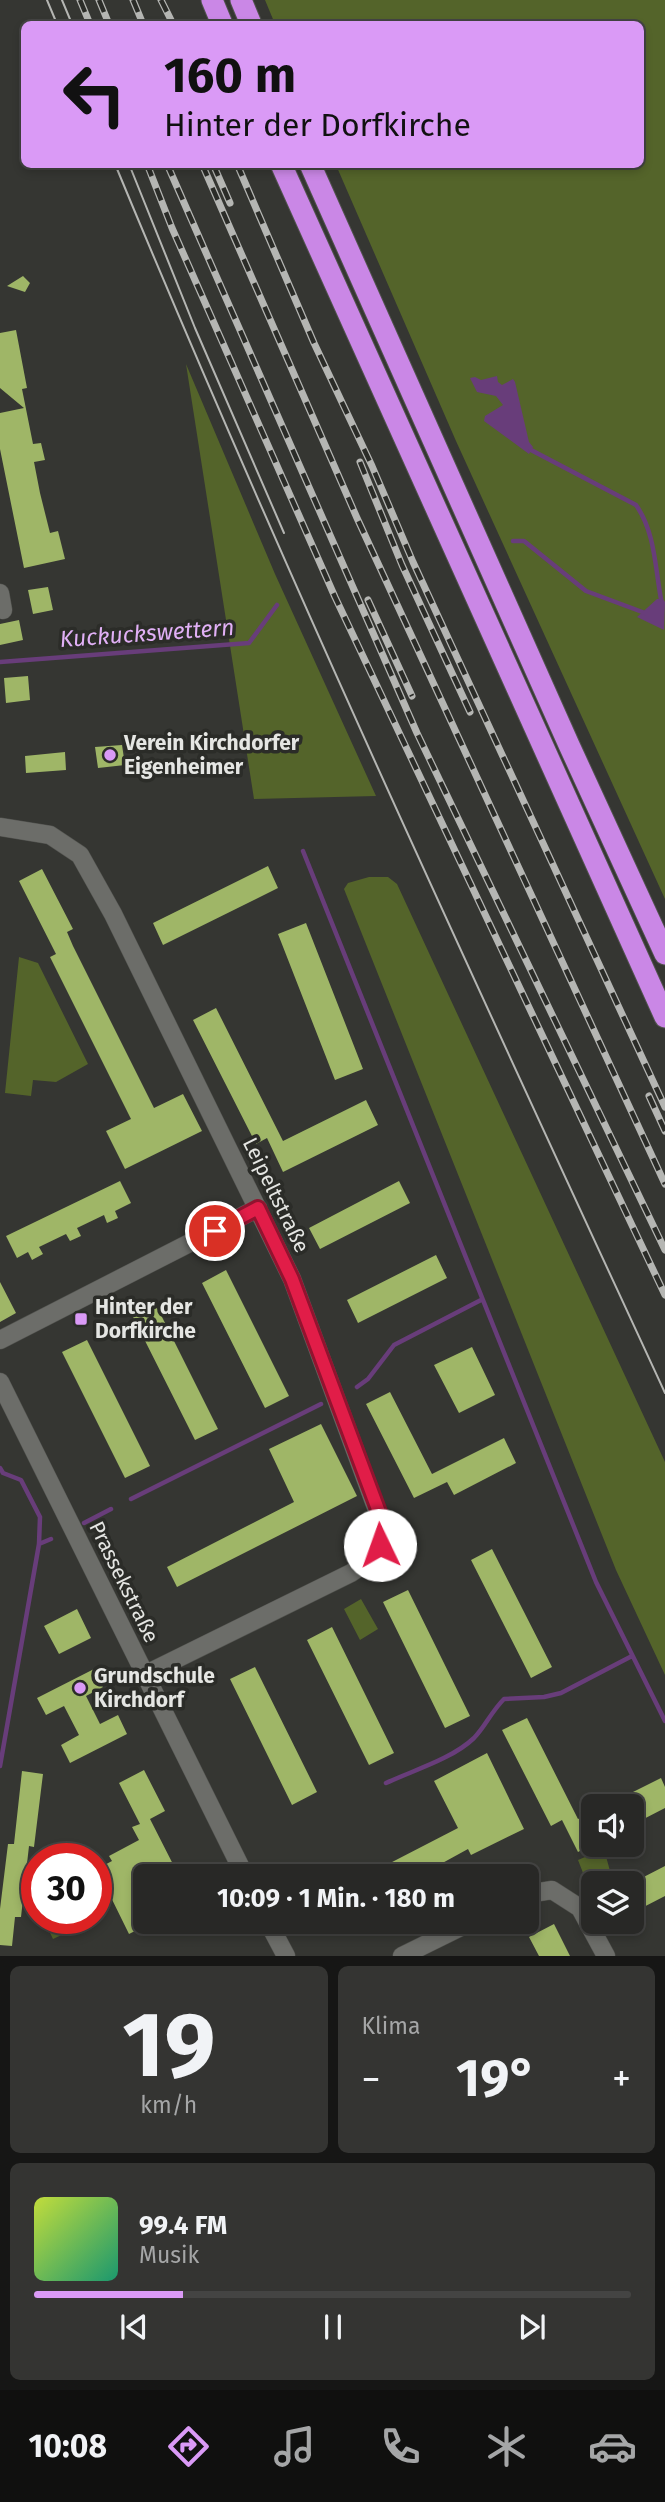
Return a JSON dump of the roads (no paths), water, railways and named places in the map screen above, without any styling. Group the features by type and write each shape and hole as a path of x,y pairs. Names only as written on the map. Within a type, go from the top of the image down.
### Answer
{"highway":[{"path":"212,0 221,21"},
{"path":"241,0 250,21"},
{"path":"283,168 665,1017"},
{"path":"312,168 507,608 665,954"}],"street":[{"name":"Leipeltstraße","path":"5,827 50,835 80,856 113,914 292,1279 384,1529 380,1545 369,1561 351,1573 144,1675"},
{"path":"0,1340 258,1208"},
{"name":"Prassekstraße","path":"0,1382 239,1864"},
{"path":"539,1891 552,1890 580,1908 606,1956"},
{"path":"274,1934 285,1956"},
{"path":"402,1956 447,1934"}],"waterway":[{"path":"531,450 636,505 651,538 661,599"},
{"name":"Kuckuckswettern","path":"513,541 524,541 586,591 645,613"},
{"name":"Kuckuckswettern","path":"0,662 249,643 277,605"},
{"path":"303,851 596,1582 665,1721"},
{"path":"357,1387 368,1379 394,1345 481,1300"},
{"path":"131,1499 321,1404"},
{"path":"0,1468 3,1473 21,1480 40,1517 39,1544 0,1766"},
{"path":"84,1523 111,1509"},
{"path":"39,1544 51,1539"},
{"path":"386,1783 444,1758 465,1745 478,1734 504,1699 544,1697 561,1693 632,1656"}],"tram line":[{"path":"47,0 56,21"},
{"path":"62,0 71,21"},
{"path":"117,168 315,628 665,1393"},
{"path":"131,168 195,328 284,533"}],"railway":[{"path":"80,0 89,21"},
{"path":"99,0 108,21"},
{"path":"133,0 142,21"},
{"path":"161,0 172,21"},
{"path":"149,168 172,228 335,597 665,1295"},
{"path":"169,168 417,733 665,1250"},
{"path":"204,168 357,518 665,1184"},
{"path":"215,168 230,203"},
{"path":"239,168 413,562 665,1107"},
{"path":"360,462 402,565 470,712"},
{"path":"368,600 412,696"},
{"path":"649,1096 665,1131"}],"place":[{"name":"Verein Kirchdorfer Eigenheimer","path":"110,755"},
{"name":"Hinter der Dorfkirche","path":"81,1319"},
{"name":"Grundschule Kirchdorf","path":"80,1688"}]}
